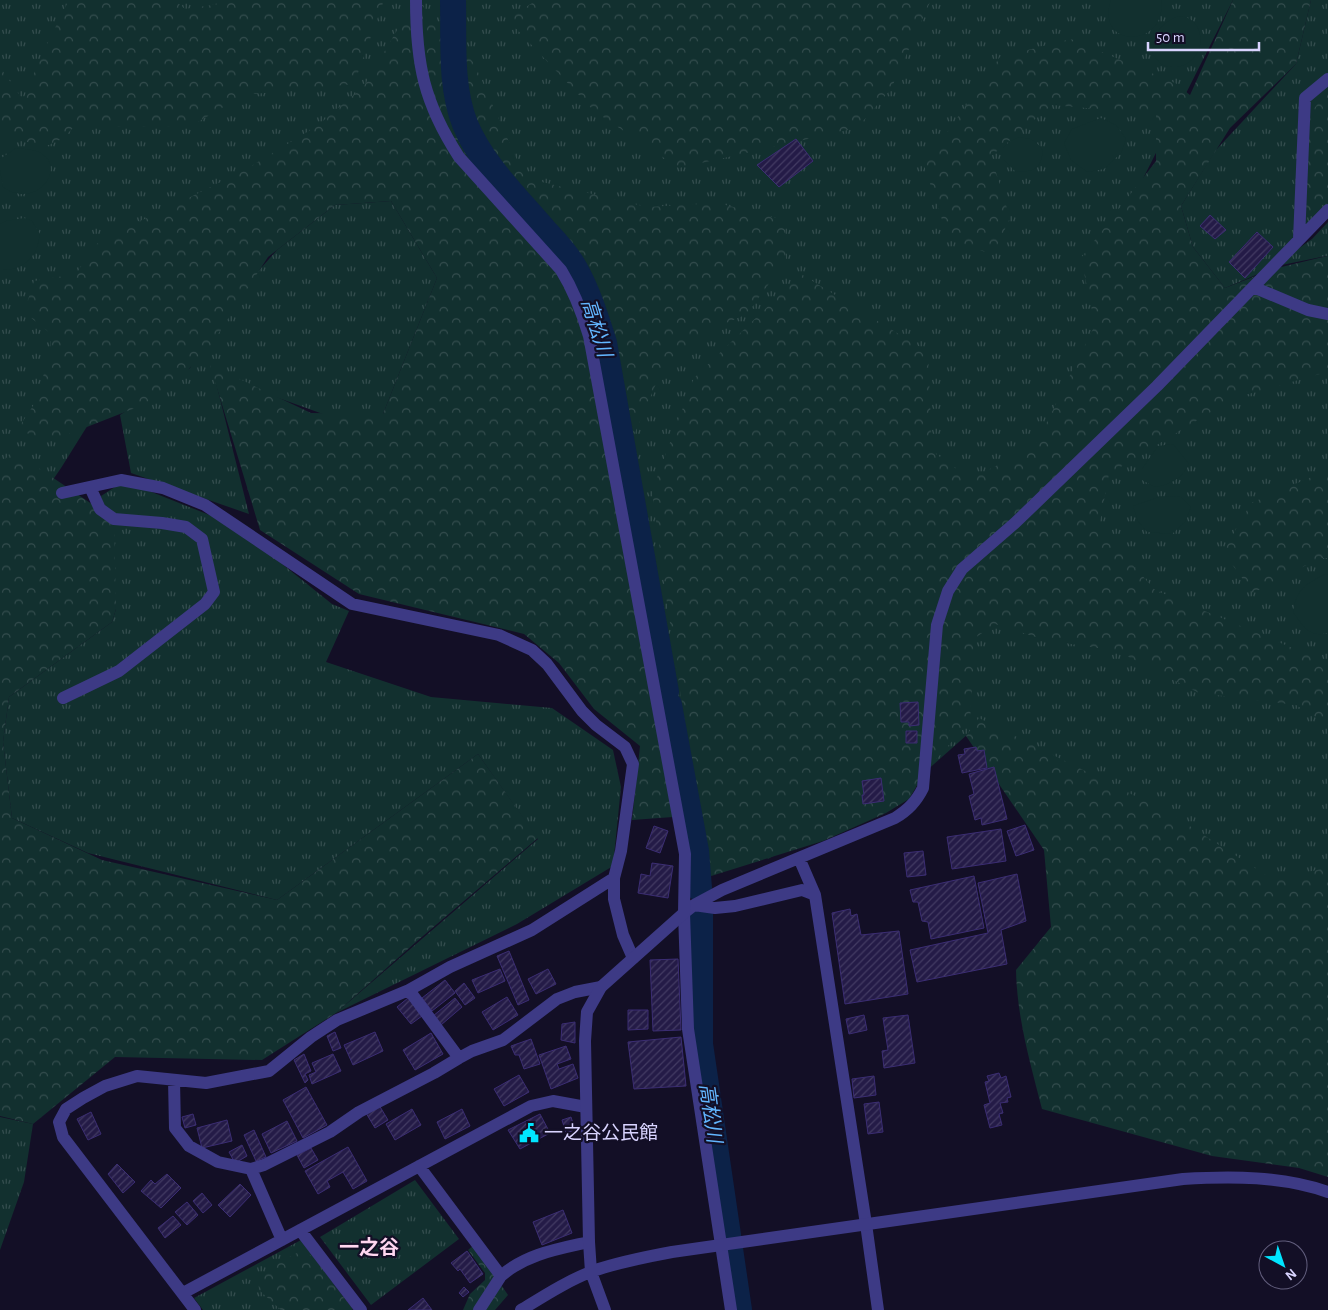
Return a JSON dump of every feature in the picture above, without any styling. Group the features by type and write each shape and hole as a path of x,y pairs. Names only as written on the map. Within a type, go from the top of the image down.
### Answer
{"street":[{"path":"416,0 417,46 420,69 427,96 448,141 459,157 561,270 572,288 581,309 590,345 685,854 684,913 688,1028 728,1244 730,1310"},
{"path":"1299,240 1305,98 1328,79"},
{"path":"606,1310 591,1272 586,1108 585,1041 587,1012 601,987 694,905 722,890 895,818 909,809 923,788 938,625 948,591 962,569 1015,523 1157,386 1328,210"},
{"path":"1253,287 1308,310 1328,314"},
{"path":"62,492 121,480 163,488 205,505 352,604 499,635 532,650 547,664 582,711 596,725 625,747 633,764 621,851 614,878 614,899 623,935 633,958"},
{"path":"63,698 119,671 205,604 214,592 202,539 186,527 114,519 100,509 90,487"},
{"path":"799,858 815,895 878,1310"},
{"path":"195,1310 63,1137 60,1122 66,1109 105,1086 137,1076 206,1083 269,1071 311,1037 337,1020 409,990 450,967 532,930 614,878"},
{"path":"694,905 715,908 735,906 802,890 815,895"},
{"path":"174,1080 176,1128 189,1146 218,1162 251,1170 330,1132 359,1112 472,1051 503,1040 557,999 575,992 601,987"},
{"path":"409,990 459,1058"},
{"path":"183,1293 531,1106 553,1101 586,1108"},
{"path":"419,1166 501,1276"},
{"path":"251,1170 282,1240"},
{"path":"521,1310 558,1287 591,1272 621,1262 672,1252 1183,1179 1228,1176 1276,1180 1314,1187 1328,1192"},
{"path":"300,1230 361,1310"},
{"path":"480,1310 501,1276 512,1265 538,1254 589,1242"}],"green space":[{"path":"0,0 1233,0 1100,264 1328,311 1328,927 968,734 925,772 768,859 689,749 669,705 584,486 391,134 163,305 61,468 0,557"},
{"path":"69,0 174,0 185,9 246,0 384,0 354,84 244,95 191,126 122,127 79,122 62,139 44,147 4,135 0,139 0,67 23,100 42,54"},
{"path":"415,0 474,63 525,178 647,207 718,203 785,220 786,260 747,314 701,334 665,363 624,458 627,536 673,817 632,820 640,746 594,709 559,663 524,634 359,594 260,530 210,365 311,413 383,414 437,278 391,201 335,205 268,257 209,348 179,379 143,405 51,441 17,430 33,406 51,353 51,334 24,312 34,281 76,274 95,245 120,229 152,216 243,171 317,126 364,86"},
{"path":"537,0 931,0 891,89 857,128 679,168 594,111 507,19"},
{"path":"1111,0 1161,0 1160,16 1154,28 1144,34 1132,37 1121,34 1113,28 1109,16"},
{"path":"1233,0 1311,0 1296,64 1230,128 1181,206 1193,247 1225,288 1273,269 1328,257 1328,370 1320,374 1234,398 1109,474 1099,527 1155,590 1328,663 1328,725 1296,705 1199,693 1117,651 1045,640 995,624 975,638 970,721 925,772 909,799 886,813 823,841 708,877 652,491 694,378 801,274 928,352 932,451 970,479 1035,446 1095,325 1081,258 1156,161 1156,114 1052,105 991,156 1010,218 993,255 948,238 924,165 1000,57 1071,39 1175,83 1190,95"},
{"path":"1311,0 1328,0 1328,207 1275,265 1312,239 1328,222 1328,257 1272,267 1225,288 1193,247 1181,206 1215,151 1296,64"},
{"path":"1179,16 1188,18 1195,24 1199,31 1199,48 1195,57 1187,63 1177,67 1167,66 1161,64 1153,55 1154,41 1162,26"},
{"path":"1328,90 1328,198 1300,223 1304,122"},
{"path":"1101,118 1116,125 1126,139 1121,153 1104,169 1087,172 1071,160 1064,143 1072,129"},
{"path":"1017,138 1032,140 1043,151 1036,168 1016,172 1003,159 1003,148"},
{"path":"16,148 39,152 47,159 51,167 45,184 27,194 15,193 3,187 0,159"},
{"path":"391,201 437,278 383,414 323,414 214,375 249,514 131,473 120,415 190,368 229,304 277,250 335,205"},
{"path":"24,218 32,221 40,234 36,250 30,259 21,266 0,270 0,224"},
{"path":"1173,444 1189,464 1183,473 1171,482 1155,487 1142,480 1142,469 1158,446"},
{"path":"12,450 114,519 116,609 112,622 9,697 3,742 12,818 102,860 277,900 478,754 538,838 336,1013 262,1060 115,1057 33,1124 0,1116 0,467"},
{"path":"1328,470 1328,558 1320,558 1253,593 1223,552 1251,503"},
{"path":"124,481 232,524 332,604 349,611 326,662 431,697 552,708 613,750 621,787 613,866 517,924 336,1013 538,839 478,754 277,900 88,853 12,818 3,742 9,697 112,622 116,609 101,496"},
{"path":"1180,496 1191,507 1185,522 1172,534 1147,532 1138,521 1133,506 1159,497"},
{"path":"1325,574 1328,575 1328,633 1316,634 1307,630 1293,612 1297,597 1303,588"},
{"path":"979,718 1171,814 1275,881 1328,867 1328,1177 1299,1168 1212,1156 1042,1109 1022,1023 1016,970 1051,927 1044,850 966,736"},
{"path":"0,1117 33,1124 24,1182 0,1250"},
{"path":"415,1180 459,1239 371,1305 320,1237"},
{"path":"301,1240 353,1310 203,1310 194,1298"},
{"path":"474,1245 508,1295 495,1310 463,1310 470,1294 485,1280 485,1273 468,1250"},
{"path":"305,1249 352,1310 281,1310 259,1290 258,1280 277,1263"}],"building":[{"path":"796,139 813,161 779,187 757,165"},
{"path":"1210,215 1226,230 1215,239 1200,226"},
{"path":"1257,232 1273,247 1245,278 1229,262"},
{"path":"918,702 919,725 909,726 909,722 901,722 900,703"},
{"path":"906,731 917,731 917,743 906,743"},
{"path":"976,747 977,751 984,750 987,768 962,773 958,755 965,754 964,749"},
{"path":"994,767 1007,819 982,825 981,818 975,820 969,796 974,794 969,774"},
{"path":"881,778 884,801 863,804 862,781"},
{"path":"1025,825 1034,850 1016,856 1007,831"},
{"path":"654,826 668,831 660,853 646,848"},
{"path":"1001,829 1006,861 952,869 947,837"},
{"path":"923,851 926,875 907,877 904,853"},
{"path":"652,863 673,866 668,898 638,893 641,874 650,876"},
{"path":"1017,874 1026,921 1001,930 1007,964 917,982 910,950 988,933 978,883"},
{"path":"974,876 984,928 931,939 928,922 922,921 918,902 913,902 910,890"},
{"path":"850,909 851,916 857,914 861,935 899,931 908,994 845,1004 832,913"},
{"path":"509,951 529,1000 518,1005 497,956"},
{"path":"678,959 681,1030 653,1031 650,960"},
{"path":"500,969 505,981 478,993 472,980"},
{"path":"548,969 556,984 536,994 528,979"},
{"path":"445,980 455,993 432,1011 422,998"},
{"path":"464,983 475,998 465,1005 455,991"},
{"path":"507,997 518,1015 493,1030 482,1012"},
{"path":"408,998 422,1016 411,1024 397,1007"},
{"path":"455,998 462,1007 441,1025 433,1016"},
{"path":"628,1010 648,1010 648,1029 628,1030"},
{"path":"864,1015 867,1030 849,1034 846,1019"},
{"path":"908,1015 915,1063 884,1068 882,1051 888,1050 883,1018"},
{"path":"575,1022 575,1043 561,1040 562,1024"},
{"path":"335,1032 341,1048 333,1051 327,1036"},
{"path":"375,1032 383,1051 353,1065 344,1045"},
{"path":"431,1033 443,1054 415,1070 403,1050"},
{"path":"681,1037 686,1086 634,1089 628,1042"},
{"path":"531,1039 540,1064 524,1069 519,1055 515,1055 511,1046"},
{"path":"566,1046 571,1059 557,1064 559,1069 573,1064 578,1078 551,1089 539,1055"},
{"path":"304,1054 311,1071 305,1074 308,1080 305,1083 294,1060"},
{"path":"333,1054 341,1071 312,1084 309,1075 316,1072 312,1063"},
{"path":"999,1073 1001,1078 1006,1076 1011,1097 1007,1098 1008,1102 1000,1103 1003,1113 999,1114 1002,1125 990,1128 984,1105 990,1103 985,1082 989,1081 987,1076"},
{"path":"519,1075 529,1092 504,1106 494,1089"},
{"path":"874,1076 876,1095 854,1098 852,1079"},
{"path":"306,1087 327,1125 303,1138 283,1100"},
{"path":"879,1102 883,1132 868,1134 864,1104"},
{"path":"379,1105 388,1120 375,1128 366,1113"},
{"path":"412,1109 421,1125 395,1140 386,1124"},
{"path":"462,1109 470,1126 445,1139 437,1122"},
{"path":"91,1112 101,1134 88,1140 77,1119"},
{"path":"193,1114 196,1125 185,1128 182,1117"},
{"path":"540,1114 550,1133 520,1149 508,1130"},
{"path":"571,1117 575,1130 566,1133 562,1120"},
{"path":"227,1120 232,1141 202,1148 197,1128"},
{"path":"287,1121 297,1141 271,1153 262,1134"},
{"path":"254,1130 266,1157 256,1161 244,1135"},
{"path":"242,1145 247,1156 235,1163 229,1152"},
{"path":"348,1147 367,1181 353,1189 343,1172 327,1181 330,1187 318,1194 305,1171"},
{"path":"311,1148 318,1160 304,1168 297,1155"},
{"path":"117,1164 135,1182 123,1193 108,1174"},
{"path":"167,1174 181,1188 161,1208 141,1191 151,1180 155,1184"},
{"path":"240,1184 251,1195 230,1217 218,1205"},
{"path":"202,1193 212,1205 203,1213 193,1201"},
{"path":"187,1202 198,1215 187,1225 175,1212"},
{"path":"563,1210 572,1233 542,1245 533,1222"},
{"path":"173,1216 181,1225 165,1238 158,1228"},
{"path":"467,1251 483,1274 470,1283 460,1269 458,1271 451,1263"},
{"path":"464,1287 469,1292 463,1297 459,1293"},
{"path":"423,1298 432,1310 408,1310"}],"waterway":[{"name":"高松川","path":"453,0 455,79 460,109 465,124 490,167 561,248 572,264 588,296 604,343 666,692"},
{"name":"高松川","path":"669,705 696,851 699,888"},
{"name":"高松川","path":"700,914 700,1044 739,1310"}],"place":[{"name":"一之谷公民館","path":"529,1133"}],"district":[{"name":"一之谷","path":"369,1248"}]}
